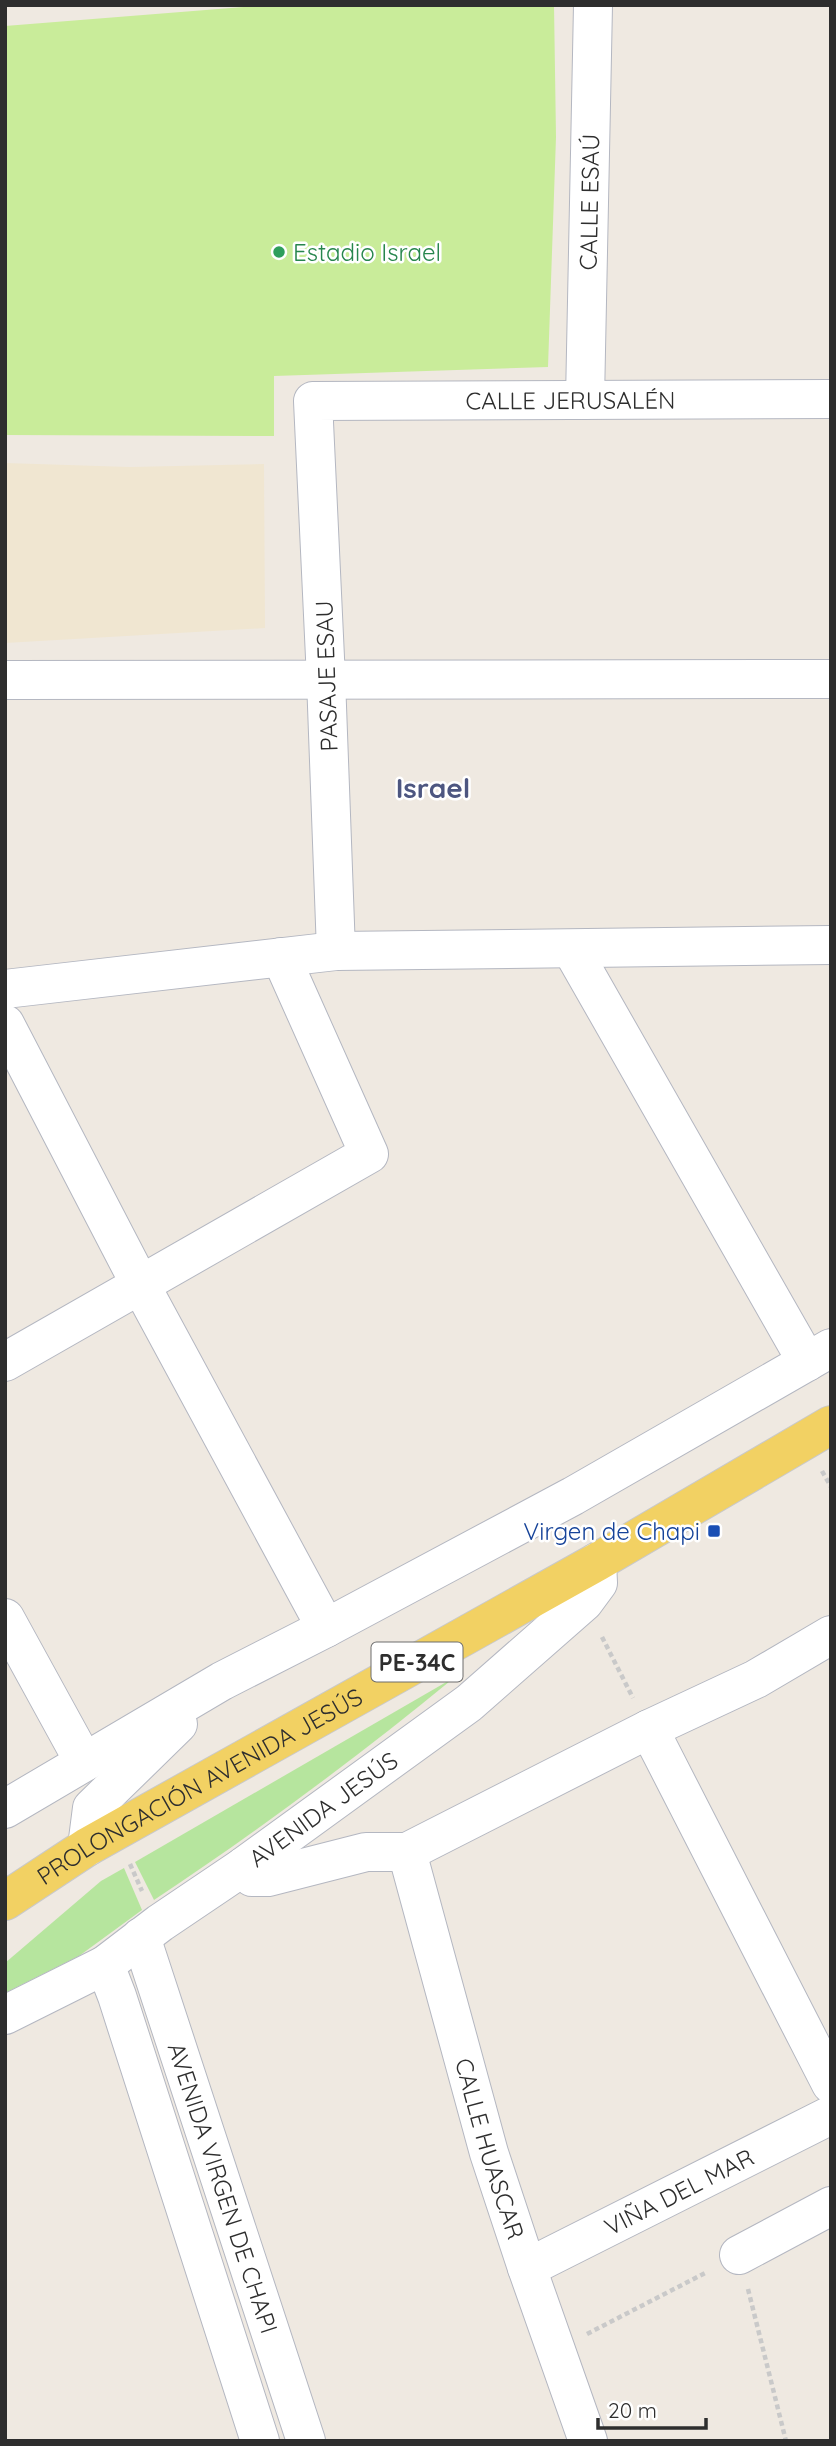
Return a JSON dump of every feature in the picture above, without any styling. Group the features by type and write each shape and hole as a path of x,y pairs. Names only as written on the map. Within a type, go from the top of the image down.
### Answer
{"main road":[{"name":"PROLONGACIÓN AVENIDA JESÚS","path":"11,1901 87,1847 597,1562 831,1425"}],"street":[{"name":"CALLE ESAÚ","path":"585,400 593,5"},
{"name":"CALLE JERUSALÉN","path":"313,401 831,399"},
{"name":"PASAJE ESAU","path":"313,401 336,951"},
{"path":"5,680 831,679"},
{"path":"5,989 336,951 831,945"},
{"path":"5,1809 222,1681 573,1496 819,1355 572,950"},
{"path":"5,1362 369,1154 281,957"},
{"path":"5,1024 140,1284 326,1628"},
{"name":"AVENIDA JESÚS","path":"5,2015 104,1965 469,1703 584,1602 598,1583 597,1562"},
{"path":"756,1679 798,1633 831,1606"},
{"path":"5,1618 84,1762"},
{"path":"243,1867 252,1877 268,1877 366,1852 408,1852 649,1729 756,1679 831,1636"},
{"path":"87,1847 92,1808 222,1681"},
{"path":"649,1729 831,2084"},
{"name":"CALLE HUASCAR","path":"408,1852 489,2153 588,2441"},
{"name":"AVENIDA VIRGEN DE CHAPI","path":"141,1937 306,2441"},
{"name":"AVENIDA VIRGEN DE CHAPI","path":"104,1965 117,1996 260,2441"},
{"name":"VIÑA DEL MAR","path":"527,2268 831,2115"},
{"path":"739,2255 831,2206"}],"path":[{"path":"584,1602 649,1729"},
{"path":"127,1857 146,1898"},
{"path":"556,2351 739,2255 786,2441"}],"shaded area":[{"path":"5,463 130,467 264,464 265,628 5,643"}],"green space":[{"name":"Estadio Israel","path":"270,5 554,5 556,137 548,367 274,376 274,436 5,435 5,26"},
{"path":"455,1677 308,1792 154,1900 135,1862"},
{"path":"124,1868 142,1910 79,1956 5,1993 5,1963 101,1881"}],"place":[{"name":"Estadio Israel","path":"279,252"},
{"name":"Virgen de Chapi","path":"714,1531"}],"district":[{"name":"Israel","path":"433,787"}]}
